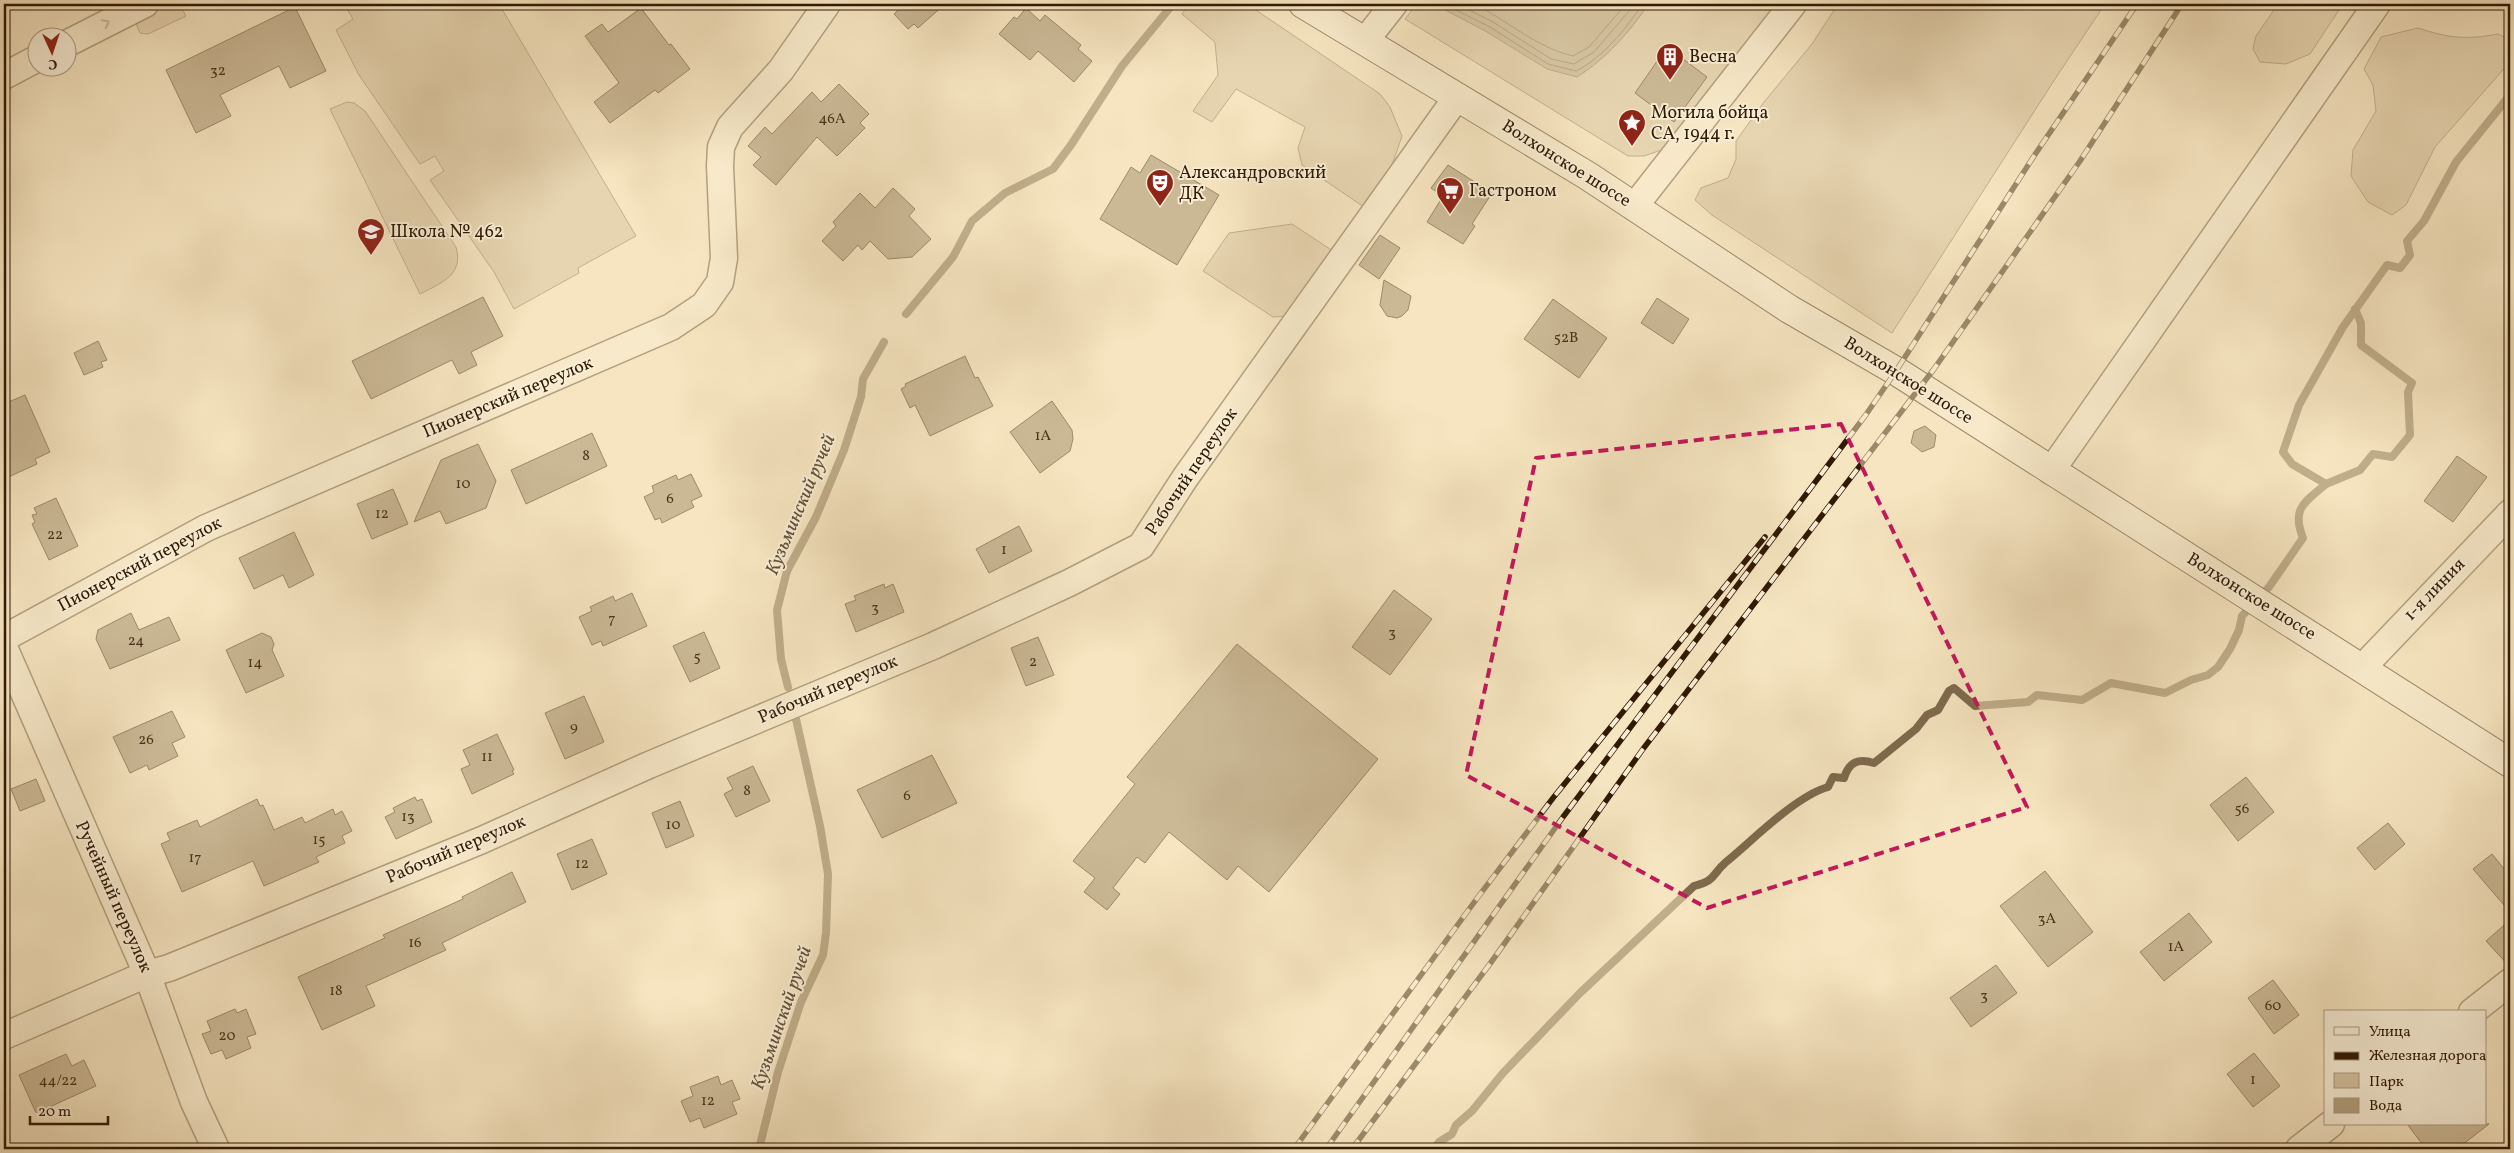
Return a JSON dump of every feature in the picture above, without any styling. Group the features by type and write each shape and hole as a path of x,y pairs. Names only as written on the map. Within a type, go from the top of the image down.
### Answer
{"main road":[{"name":"Волхонское шоссе","path":"1303,4 1588,176 1789,309 1896,371 2510,763"}],"street":[{"path":"78,38 145,4"},
{"name":"Пионерский переулок","path":"4,638 206,528 671,327 704,305 720,282 724,258 720,166 721,147 730,127 780,70 827,4"},
{"path":"1365,41 1394,4"},
{"path":"1634,207 1793,4"},
{"path":"2051,471 2380,6"},
{"path":"4,76 28,63"},
{"name":"Рабочий переулок","path":"4,1036 147,974 169,968 482,840 649,765 933,646 1069,583 1141,546 1185,478 1457,97"},
{"name":"1-я линия","path":"2362,668 2510,513"},
{"name":"Ручейный переулок","path":"4,646 147,974 194,1102 216,1149"},
{"path":"2475,1010 2510,982"},
{"path":"2299,1149 2328,1126"}],"highlighted area":[{"path":"1841,424 2027,807 1707,908 1466,775 1536,458"}],"green space":[{"path":"168,4 179,4 186,16 148,34 140,33 137,19"},
{"path":"344,4 499,4 636,236 578,268 579,273 514,309 494,272 430,180 444,171 435,156 420,164 359,75 336,30 353,19"},
{"path":"1188,4 1247,4 1380,94 1390,107 1402,136 1392,165 1364,207 1302,165 1298,148 1305,127 1236,89 1212,122 1193,111 1218,75 1215,42 1182,14"},
{"path":"1417,4 1434,4 1577,77 1599,61 1617,44 1649,4 1780,4 1673,146 1644,156 1628,156 1405,19"},
{"path":"1838,4 2105,4 1892,333 1712,215 1695,200 1701,188 1728,178 1736,159 1736,141 1764,102 1812,44"},
{"path":"2278,4 2343,4 2310,54 2286,64 2260,62 2253,49 2256,36"},
{"path":"2418,28 2457,37 2498,34 2510,40 2510,62 2435,147 2406,205 2392,215 2368,202 2351,176 2353,150 2376,111 2373,85 2364,69 2381,37"},
{"path":"347,102 354,103 365,111 456,247 458,257 454,271 443,282 420,294 330,109"},
{"path":"1292,224 1333,251 1287,316 1273,317 1203,271 1229,233"}],"water":[{"path":"1434,4 1649,4 1617,44 1599,61 1577,77 1547,69 1487,32"}],"building":[{"path":"894,4 945,4 918,28 914,24 908,29 894,14 899,9"},
{"path":"295,7 326,71 290,88 279,66 220,95 231,116 196,133 166,70"},
{"path":"641,8 690,69 658,93 655,90 610,123 594,102 619,83 585,36 602,24 608,32"},
{"path":"1026,8 1040,21 1045,15 1081,45 1078,49 1092,61 1074,82 1038,51 1030,60 999,34 1014,17 1017,19"},
{"name":"Весна","path":"1667,47 1707,77 1674,122 1635,93"},
{"path":"839,84 869,114 860,123 865,128 837,156 817,137 776,185 753,165 761,157 748,146 765,127 772,134 812,92 821,102"},
{"name":"Александровский ДК","path":"1151,155 1219,195 1177,265 1100,219 1131,167 1140,173"},
{"path":"1448,165 1492,193 1472,224 1475,226 1463,244 1427,222 1443,196 1431,188"},
{"path":"893,188 915,209 909,216 931,239 912,257 888,259 870,241 862,250 858,245 843,261 822,241 836,226 833,222 860,193 875,208"},
{"path":"1380,235 1400,248 1379,279 1359,265"},
{"path":"1384,280 1411,296 1408,310 1402,316 1397,318 1387,316 1380,305"},
{"path":"483,297 503,336 471,352 477,365 459,374 452,360 371,399 352,361"},
{"path":"1657,298 1689,319 1673,344 1641,323"},
{"path":"1553,299 1607,338 1579,378 1524,339"},
{"path":"98,341 107,360 101,362 103,367 84,375 74,353"},
{"path":"965,356 975,378 978,377 993,406 930,436 915,405 910,408 901,389 906,386 905,384"},
{"path":"25,395 50,452 35,459 37,464 4,479 4,404"},
{"path":"1052,401 1072,430 1073,439 1070,451 1040,473 1010,432"},
{"path":"1925,426 1936,435 1934,447 1922,452 1911,443 1914,431"},
{"path":"592,433 607,466 526,504 511,470"},
{"path":"478,444 496,481 486,508 446,524 440,511 414,522 441,460"},
{"path":"2457,456 2487,477 2453,522 2424,501"},
{"path":"691,474 702,496 691,501 694,507 662,523 660,518 655,520 644,497 654,492 652,486 676,475 678,480"},
{"path":"393,489 408,524 372,539 357,504"},
{"path":"56,498 78,546 49,560 32,524 35,522 32,515 37,514 34,508"},
{"path":"1019,526 1032,551 989,573 976,549"},
{"path":"294,532 314,575 289,588 283,575 254,589 239,558"},
{"path":"884,584 885,588 893,584 904,612 856,632 845,604 856,600 854,596"},
{"path":"1394,590 1432,619 1390,675 1352,647"},
{"path":"632,593 647,626 603,646 601,641 592,645 579,617 592,611 590,607 613,596 615,601"},
{"path":"131,613 139,630 169,617 180,640 110,669 96,639 98,630"},
{"path":"704,632 720,668 690,682 673,646"},
{"path":"262,633 271,637 274,644 272,650 284,676 246,693 226,650"},
{"path":"1038,637 1054,675 1026,686 1011,648"},
{"path":"1237,644 1378,759 1269,892 1238,866 1227,880 1169,832 1145,863 1137,857 1113,888 1120,894 1107,910 1084,892 1095,878 1073,861 1135,784 1127,777"},
{"path":"584,696 604,742 565,759 545,713"},
{"path":"172,711 185,737 172,743 178,756 149,770 147,765 130,773 113,737"},
{"path":"497,734 514,770 512,771 514,774 472,794 461,769 470,765 463,750"},
{"path":"932,755 957,803 882,838 857,790"},
{"path":"753,766 770,801 736,817 724,794 733,789 727,778"},
{"path":"2246,777 2274,812 2238,841 2210,805"},
{"path":"36,779 45,801 20,811 11,789"},
{"path":"415,797 417,801 422,799 432,822 396,839 385,817 395,812 393,808"},
{"path":"257,799 260,806 263,805 274,830 302,817 305,823 333,809 335,815 342,811 352,831 342,836 345,843 316,857 319,862 264,886 253,861 182,892 161,844 170,840 167,833 197,820 200,827"},
{"path":"680,801 694,836 666,848 652,813"},
{"path":"2388,823 2405,844 2375,870 2357,848"},
{"path":"592,839 607,874 572,890 557,854"},
{"path":"2492,854 2510,876 2510,912 2473,869"},
{"path":"2045,871 2093,932 2048,967 2000,906"},
{"path":"512,872 526,902 442,943 446,950 366,986 375,1006 322,1030 298,977 385,938 383,935 463,899 462,897"},
{"path":"2189,913 2212,942 2164,981 2140,952"},
{"path":"2510,920 2510,967 2486,941"},
{"path":"1996,965 2017,993 1971,1027 1950,998"},
{"path":"2273,980 2299,1015 2274,1034 2248,998"},
{"path":"235,1009 237,1013 246,1009 256,1034 247,1037 251,1048 226,1059 222,1050 211,1054 202,1034 211,1031 207,1021"},
{"path":"2254,1053 2280,1086 2253,1107 2227,1074"},
{"path":"66,1054 72,1066 84,1060 96,1086 36,1113 19,1075"},
{"path":"718,1076 721,1085 732,1080 740,1099 732,1102 737,1114 704,1128 700,1118 690,1122 681,1101 693,1096 690,1087"},
{"path":"2486,1124 2489,1124 2457,1149 2426,1149 2409,1126 2486,1126"}],"waterway":[{"name":"Кузьминский ручей","path":"906,314 953,257 972,221 1005,193 1053,169 1071,145 1122,66 1173,4"},
{"path":"1434,1149 1439,1142 1452,1134 1456,1125 1472,1111 1503,1073 1580,993 1694,886 1707,882 1726,862 1789,809 1802,799 1828,787 1833,777 1844,778 1851,765 1859,761 1874,763 1916,729 1927,715 1938,710 1949,691 1954,688 1975,706 2028,702 2037,695 2082,700 2111,683 2165,693 2191,680 2208,675 2218,667 2230,649 2239,630 2242,616 2269,587 2303,538 2299,519 2299,512 2302,506 2326,484 2292,464 2283,452 2299,405 2343,327 2387,265 2400,268 2410,255 2407,241 2424,221 2456,162 2510,95"},
{"path":"2326,484 2360,470 2373,454 2392,457 2410,435 2408,392 2412,383 2361,345 2361,323 2355,309"},
{"name":"Кузьминский ручей","path":"788,687 781,659 777,610 787,571 816,517 844,450 861,397 863,379 884,342"},
{"name":"Кузьминский ручей","path":"759,1149 778,1072 801,1002 823,955 826,933 828,874 820,826 796,719"}],"railway":[{"path":"1326,1149 1563,817 1865,416 2034,156 2137,4"},
{"path":"1352,1149 1492,961 1643,749 1934,369 2080,161 2182,4"},
{"path":"1294,1149 1478,897 1553,798 1765,537"}],"place":[{"name":"Весна","path":"1670,81"},
{"name":"Могила бойца СА, 1944 г.","path":"1632,147"},
{"name":"Александровский ДК","path":"1160,207"},
{"name":"Гастроном","path":"1450,215"},
{"name":"Школа № 462","path":"371,256"}]}
